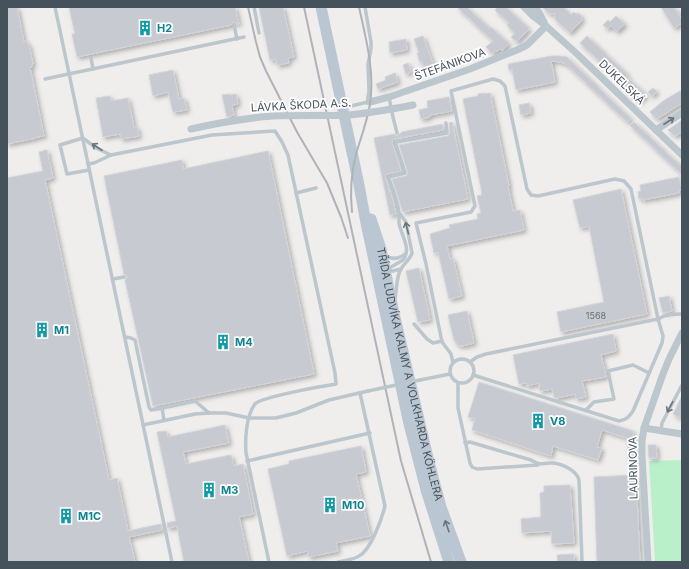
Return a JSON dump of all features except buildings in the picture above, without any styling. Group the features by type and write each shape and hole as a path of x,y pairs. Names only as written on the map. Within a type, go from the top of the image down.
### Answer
{"street":[{"name":"TŘÍDA LUDVÍKA KALMY A VOLKHARDA KÖHLERA","path":"321,7 366,222 393,309 417,416 441,507 461,562"},
{"name":"DUKELSKÁ","path":"524,7 682,155"},
{"name":"DUKELSKÁ","path":"533,7 538,12 546,26"},
{"name":"ŠTEFÁNIKOVA","path":"369,102 389,97 470,69 517,50 527,45 546,26"},
{"name":"LÁVKA ŠKODA A.S.","path":"191,129 219,123 272,116 379,112 413,105"},
{"path":"656,130 682,112"},
{"name":"TŘÍDA LUDVÍKA KALMY A VOLKHARDA KÖHLERA","path":"359,185 381,249 381,271 409,424 426,490 449,562"},
{"name":"LAURINOVA","path":"648,562 642,441 644,428 666,366 682,333"},
{"path":"644,428 682,434"}],"lane":[{"path":"55,7 172,562"},
{"path":"254,7 259,33"},
{"path":"365,7 371,42 368,64 369,102"},
{"path":"234,25 237,38"},
{"path":"45,79 244,37"},
{"path":"91,58 93,69"},
{"path":"453,363 463,360 470,362 473,368 473,375 469,381 466,383 458,383 450,374 453,363 451,354 442,341 416,222 471,212 475,206 451,91 492,79 500,81 505,86 526,189 531,195 538,196 614,179 624,181 631,189 658,319 663,336 662,343 633,411 630,416 624,420 619,420 473,375"},
{"path":"389,97 397,133"},
{"name":"ŠTEFÁNIKOVA","path":"352,106 369,102"},
{"path":"381,271 403,260 406,254 406,246 399,223 399,213 388,177 405,173 395,142 447,133 446,123"},
{"path":"88,164 94,163 111,155 212,135 275,131 288,155 336,384 268,398 256,403 252,410 245,439 246,453 269,562"},
{"path":"82,138 96,148 111,155"},
{"path":"82,138 60,145 67,174 89,170"},
{"path":"296,193 316,188"},
{"path":"393,309 398,277 401,269 412,253 406,222 399,213"},
{"path":"381,249 388,257 395,259 406,254"},
{"path":"381,271 401,269"},
{"path":"113,279 124,277"},
{"path":"470,362 476,357 486,354 658,319 662,316 682,314"},
{"path":"414,324 427,339 433,343 442,341"},
{"path":"125,337 135,340 137,345 149,407 151,410 195,401 209,413"},
{"path":"586,410 594,402 614,399 608,371 633,365 649,373"},
{"path":"143,425 195,414 209,413 226,413 249,418 276,418 296,413 329,400 450,374"},
{"path":"458,383 458,408 465,443 472,467 477,469 553,463 574,471 578,476 580,480 582,562"},
{"path":"661,430 662,423 682,385"},
{"path":"338,562 359,557 366,551 382,520 385,506 360,393"},
{"path":"162,408 164,420"},
{"path":"247,461 370,433"},
{"path":"465,443 470,442 531,460 539,465"}],"green space":[{"path":"682,460 682,562 655,562 649,461"}],"railway":[{"path":"248,7 260,57 266,71 297,132 327,183 348,238"},
{"path":"304,7 401,461 431,562"},
{"path":"352,212 351,191 353,169 367,117 371,92 371,68 359,7"}],"place":[{"name":"H2","path":"145,28"},
{"name":"M1","path":"42,330"},
{"name":"M4","path":"223,342"},
{"name":"V8","path":"538,421"},
{"name":"M3","path":"209,490"},
{"name":"M10","path":"330,505"},
{"name":"M1C","path":"66,516"}]}
